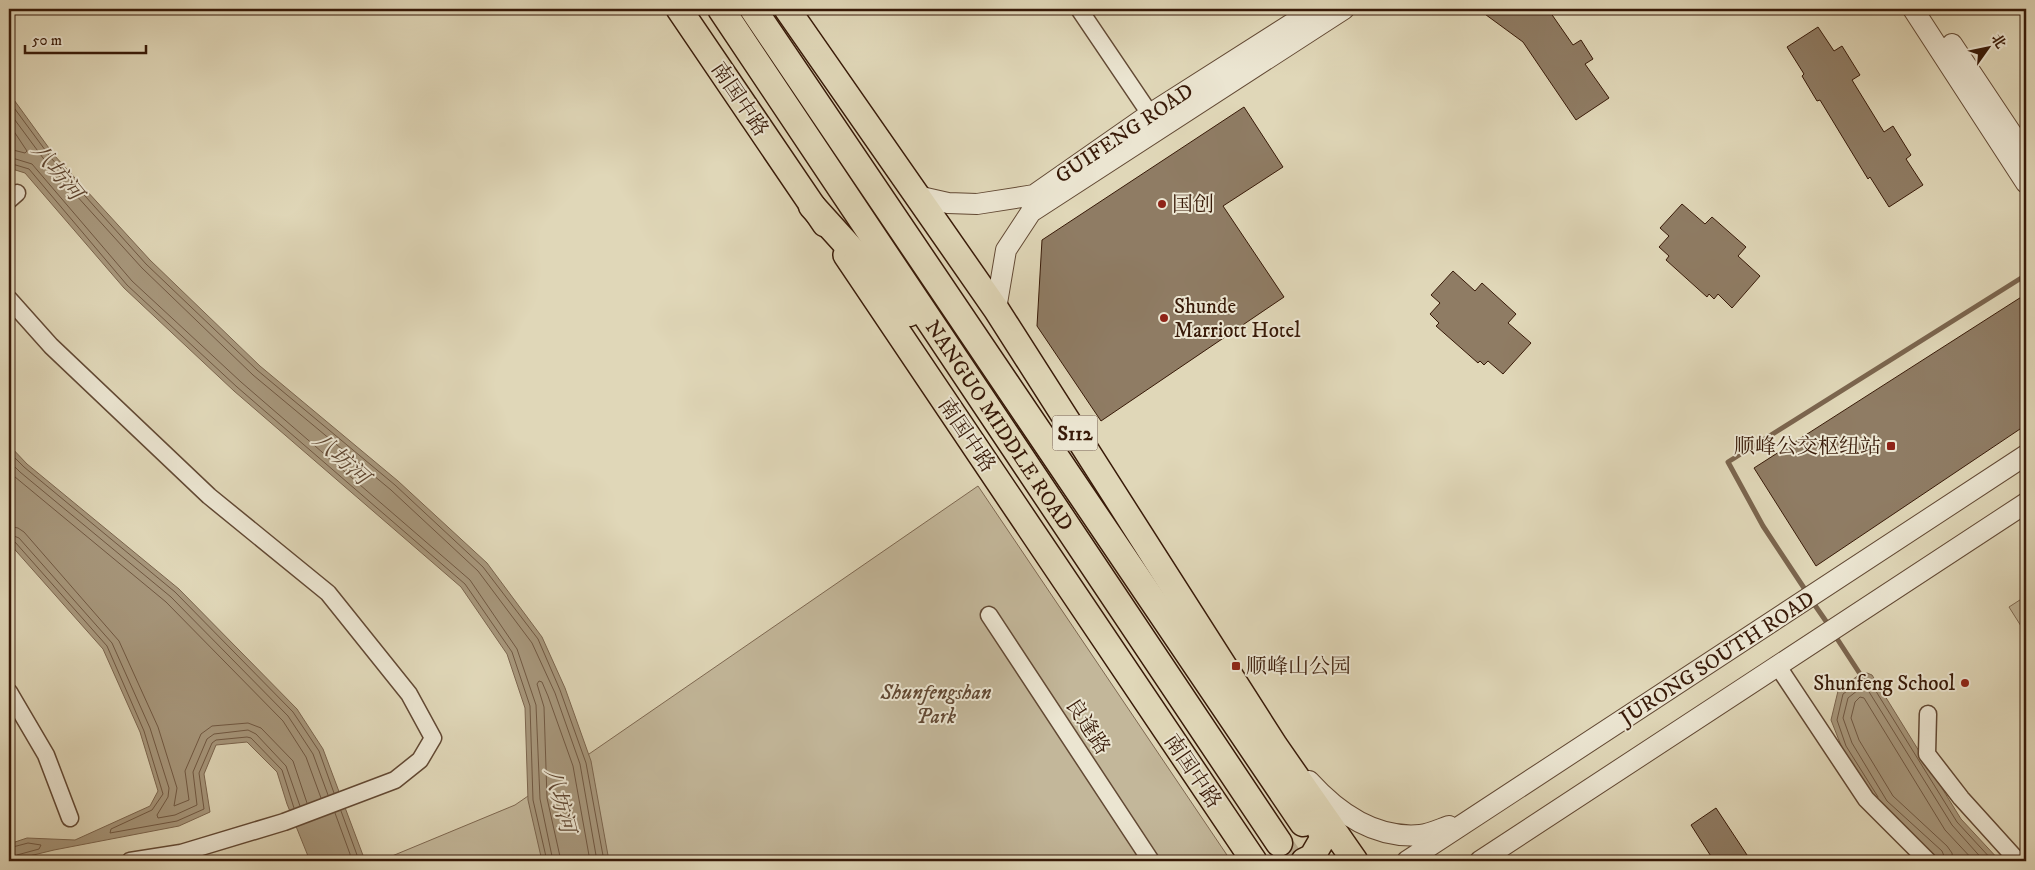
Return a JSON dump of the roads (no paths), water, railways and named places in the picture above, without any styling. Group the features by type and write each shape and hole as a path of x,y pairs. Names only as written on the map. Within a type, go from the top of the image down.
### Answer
{"highway":[{"name":"NANGUO MIDDLE ROAD","path":"721,9 1279,843"},
{"name":"NANGUO MIDDLE ROAD","path":"753,9 1303,823"},
{"path":"812,206 972,384"}],"main road":[{"name":"南国中路","path":"679,9 1254,861"},
{"name":"S112","path":"787,9 996,309 1275,746 1355,861"},
{"path":"1304,861 1312,857 1323,838 1305,790"}],"street":[{"path":"1080,9 1150,114"},
{"name":"GUIFENG ROAD","path":"917,196 948,203 978,204 1034,195 1150,114 1315,9"},
{"path":"996,309 1006,250 1031,212 1344,9"},
{"path":"1913,9 2026,183"},
{"path":"1929,9 2026,155"},
{"path":"9,298 52,346 209,496 328,593 409,694 433,738 420,760 395,780 284,822 181,853 130,861"},
{"name":"JURONG SOUTH ROAD","path":"1407,861 2026,455"},
{"name":"JURONG SOUTH ROAD","path":"1480,861 2026,503"},
{"name":"良逢路","path":"989,615 1151,861"},
{"path":"1777,665 1866,799 1928,861"},
{"path":"9,692 46,756 70,818"},
{"path":"1928,714 1927,754 1961,798 2018,861"},
{"path":"1275,746 1340,811 1350,818 1377,829 1420,835 1449,826 1490,807"},
{"path":"1489,861 1509,842"}],"water":[{"name":"八坊河","path":"9,93 54,155 150,260 260,366 398,481 487,563 542,637 565,688 591,761 609,861 542,861 528,800 525,708 507,654 461,587 234,391 124,288 25,173 9,168"},
{"path":"9,445 27,464 179,589 297,709 323,749 364,858 357,861 310,861 287,804 277,772 247,742 216,745 204,774 210,812 179,826 54,850 9,861 9,844 27,838 75,840 150,806 158,791 140,732 103,649 9,543"},
{"path":"1867,673 1872,675 1961,819 2000,861 1936,861 1878,808 1842,748 1831,720 1838,691 1860,674"}],"waterway":[{"path":"1808,594 1763,526 1728,462 2026,275"},
{"path":"1812,601 1830,627"},
{"path":"1834,634 1864,680"}],"tunnel":[{"path":"1279,843 1292,861"}],"place":[{"name":"国创","path":"1162,204"},
{"name":"Shunde Marriott Hotel","path":"1164,318"},
{"name":"顺峰公交枢纽站","path":"1891,446"},
{"name":"顺峰山公园","path":"1236,666"},
{"name":"Shunfeng School","path":"1965,683"}],"park label":[{"name":"Shunfengshan Park","path":"936,704"}]}
